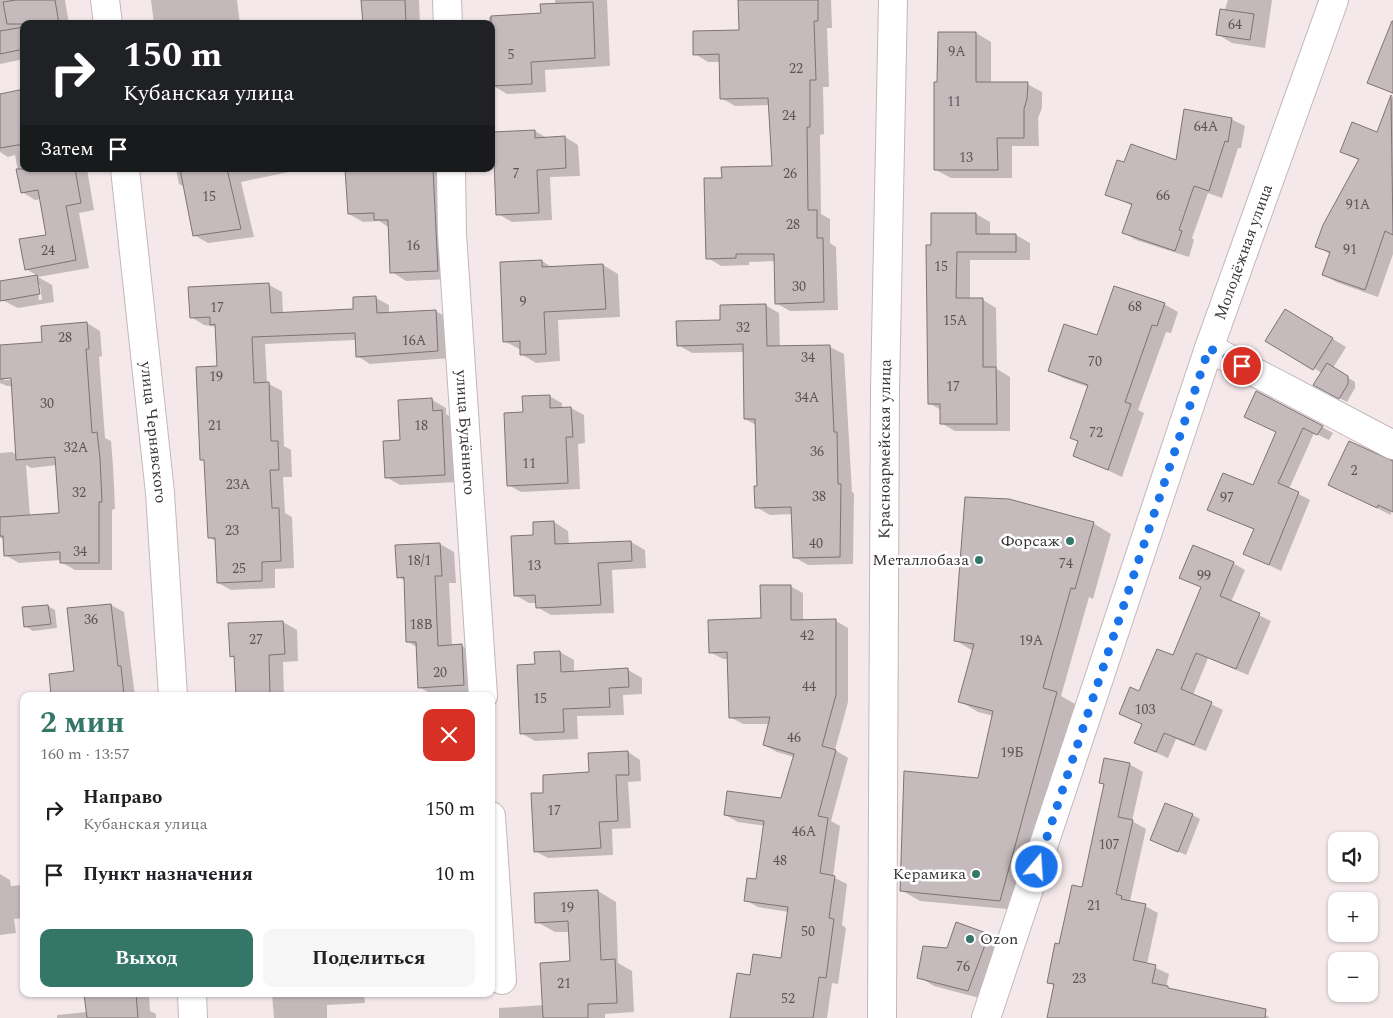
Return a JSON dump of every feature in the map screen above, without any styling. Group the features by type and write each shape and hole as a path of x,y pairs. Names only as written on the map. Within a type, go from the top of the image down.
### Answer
{"street":[{"path":"105,0 108,20"},
{"path":"447,0 448,20"},
{"name":"Красноармейская улица","path":"882,1018 885,390 893,0"},
{"name":"Молодёжная улица","path":"986,1018 1209,348 1334,0"},
{"name":"улица Чернявского","path":"125,172 160,493 173,692"},
{"name":"улица Будённого","path":"451,172 452,234 483,692"},
{"path":"1209,348 1393,445"},
{"path":"495,876 502,980"},
{"path":"192,997 193,1018"}],"building":[{"path":"55,0 58,20 20,20 20,24 7,24 3,2"},
{"path":"361,0 405,0 406,20 363,20"},
{"path":"738,0 818,0 818,21 814,21 816,80 810,80 810,127 807,127 808,210 817,210 817,238 823,238 824,302 775,304 774,254 736,254 736,258 706,259 704,178 722,178 721,167 772,166 768,98 720,99 719,54 693,55 693,31 739,30"},
{"path":"593,2 595,58 531,62 532,84 495,86 495,20 491,20 491,16 541,13 540,4"},
{"path":"1220,9 1254,14 1250,40 1216,35"},
{"path":"1393,21 1393,93 1367,83"},
{"path":"20,28 20,50 0,54 0,31"},
{"path":"938,32 976,32 976,82 1028,82 1027,99 1024,109 1024,138 997,138 998,170 934,170 934,82 937,82"},
{"path":"20,90 20,145 0,148 0,94"},
{"path":"1391,95 1393,235 1385,231 1365,290 1322,275 1330,252 1315,247 1323,225 1359,159 1340,152 1352,122 1377,132"},
{"path":"1184,109 1232,118 1228,142 1225,141 1209,191 1194,186 1179,230 1182,231 1175,251 1122,233 1132,204 1105,195 1117,160 1124,162 1131,144 1176,160"},
{"path":"535,130 535,138 565,136 566,168 537,170 539,213 496,215 495,132"},
{"path":"16,169 20,169 20,172 76,172 81,203 66,206 76,260 25,270 19,239 46,235 38,190 21,193"},
{"path":"181,172 228,172 241,229 193,236"},
{"path":"345,172 433,172 438,271 390,273 388,220 374,220 374,213 348,214"},
{"path":"931,213 976,213 976,234 1016,234 1016,252 957,252 956,298 983,298 983,367 996,367 997,424 940,424 940,404 928,404 926,245 931,245"},
{"path":"542,260 542,267 603,264 606,309 544,312 546,354 520,355 520,341 503,342 500,262"},
{"path":"37,275 40,294 0,301 0,281"},
{"path":"269,283 271,313 353,309 353,297 376,296 377,313 436,310 438,351 356,357 355,333 252,337 254,383 269,382 271,441 278,441 279,470 270,470 272,508 279,508 281,561 262,562 262,581 217,583 215,538 208,538 204,460 200,460 196,367 217,366 215,324 210,325 210,317 190,318 188,287"},
{"path":"1114,286 1165,303 1157,326 1152,325 1125,402 1131,404 1108,470 1073,456 1078,441 1070,438 1088,385 1048,371 1064,324 1097,335"},
{"path":"766,304 767,346 830,345 834,432 837,432 838,484 841,484 840,557 793,558 791,507 755,508 754,486 757,486 755,419 744,419 743,344 677,346 676,321 720,320 720,305"},
{"path":"1285,309 1333,338 1313,370 1265,341"},
{"path":"87,322 89,349 86,349 92,433 97,432 100,458 102,502 99,502 99,563 60,563 60,552 4,556 3,536 0,536 0,517 59,513 55,457 16,460 11,378 0,379 0,345 42,342 41,326"},
{"path":"1327,363 1348,376 1348,384 1339,399 1313,385"},
{"path":"1256,391 1323,426 1317,435 1303,428 1278,483 1299,492 1269,565 1243,554 1254,529 1207,510 1223,473 1253,485 1276,432 1244,417"},
{"path":"550,395 550,408 571,407 573,437 566,437 568,483 507,486 504,413 523,412 522,396"},
{"path":"432,398 433,411 442,410 445,475 385,478 383,441 400,440 398,400"},
{"path":"1349,441 1393,461 1393,512 1378,505 1377,508 1328,485"},
{"path":"965,497 1009,499 1094,522 1075,589 1071,588 1043,688 1057,692 1000,901 900,891 904,771 978,778 993,711 958,702 974,644 954,641"},
{"path":"554,521 555,544 631,541 632,561 598,563 601,605 536,608 535,595 514,596 511,536 533,535 533,522"},
{"path":"440,543 442,576 435,576 438,646 462,644 464,685 418,688 416,642 406,642 404,577 397,578 395,545"},
{"path":"1193,545 1234,562 1220,596 1260,613 1236,669 1196,653 1181,689 1212,702 1194,745 1164,733 1156,752 1134,743 1142,724 1119,714 1130,687 1139,691 1157,649 1173,655 1201,587 1179,578"},
{"path":"760,585 791,585 791,620 836,619 836,695 822,746 836,750 818,816 828,818 820,873 835,876 829,918 834,919 826,978 819,977 813,1018 730,1018 737,973 750,975 753,954 781,958 788,907 744,901 747,878 756,879 764,821 724,815 727,791 781,798 794,754 763,745 770,717 729,718 727,652 709,653 708,620 761,618"},
{"path":"111,604 118,666 121,666 124,692 51,692 49,674 74,671 67,608"},
{"path":"48,605 51,624 24,627 22,607"},
{"path":"283,621 285,654 269,655 270,692 236,692 234,656 230,657 228,623"},
{"path":"560,651 561,672 628,668 629,687 609,688 610,707 563,709 564,732 520,734 517,665 535,664 534,652"},
{"path":"628,751 629,775 616,775 618,821 599,822 601,848 534,852 531,793 543,793 543,775 589,772 588,753"},
{"path":"1104,758 1130,763 1118,817 1133,820 1116,894 1122,896 1121,899 1146,904 1133,960 1156,965 1152,983 1266,1009 1265,1018 1047,1018 1054,984 1047,983 1055,943 1059,944 1072,885 1082,887 1104,784 1099,783"},
{"path":"1165,803 1193,814 1178,852 1150,840"},
{"path":"598,890 601,960 615,959 617,1003 588,1004 588,1018 543,1018 540,963 570,961 568,921 535,923 534,893"},
{"path":"956,922 989,934 968,991 917,978 923,946 947,948"},
{"path":"84,997 136,997 138,1018 87,1018"}],"place":[{"name":"Форсаж","path":"1070,541"},
{"name":"Металлобаза","path":"979,560"},
{"name":"Керамика","path":"976,874"},
{"name":"Ozon","path":"970,939"}],"route":[{"path":"1037,867 1209,348 1242,366"}]}
